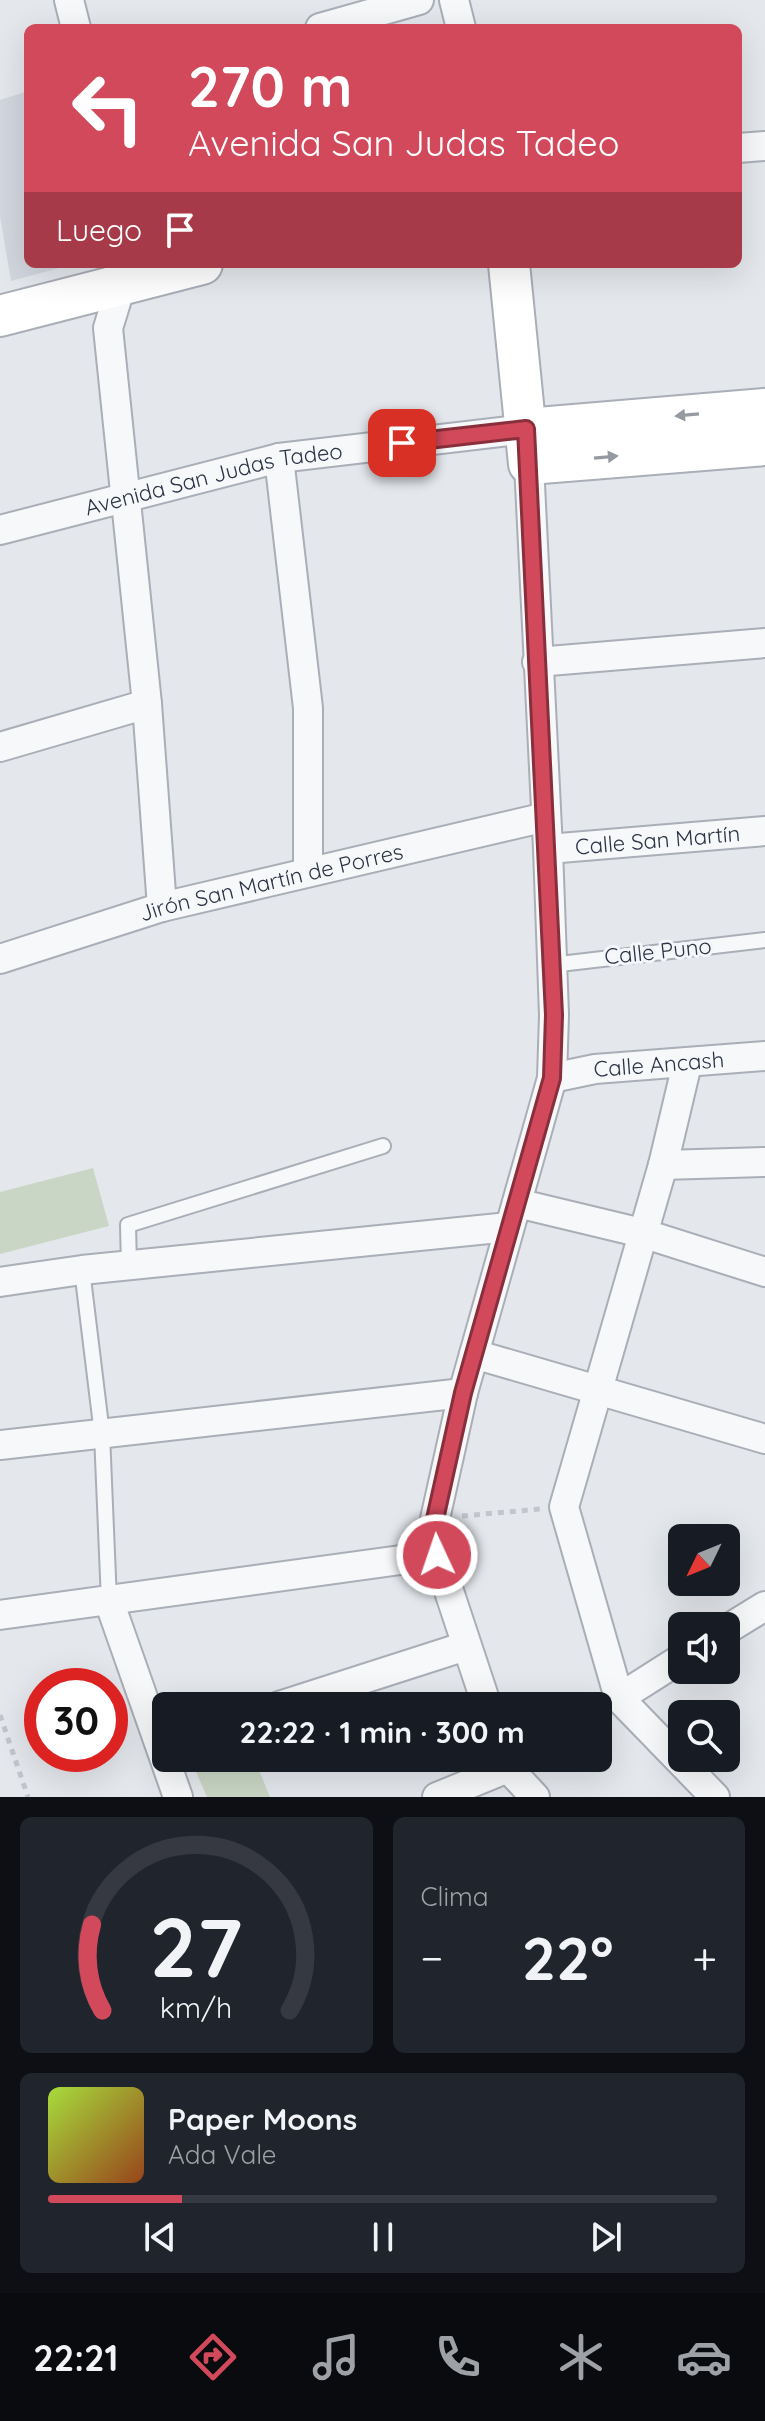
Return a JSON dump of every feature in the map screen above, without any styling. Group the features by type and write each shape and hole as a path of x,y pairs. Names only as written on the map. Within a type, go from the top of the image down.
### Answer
{"street":[{"path":"69,0 75,24"},
{"path":"334,24 419,0"},
{"path":"454,0 460,24"},
{"path":"742,148 765,146"},
{"path":"0,316 119,275 172,268"},
{"path":"482,1692 437,1555 435,1519 463,1393 552,1078 548,849 527,446 509,268"},
{"path":"119,275 108,328 123,497 147,704 162,907"},
{"name":"Avenida San Judas Tadeo","path":"527,446 765,409"},
{"name":"Avenida San Judas Tadeo","path":"0,530 279,458 527,446 765,445"},
{"path":"279,458 308,708 308,872"},
{"path":"537,662 765,643"},
{"path":"0,747 147,704"},
{"name":"Jirón San Martín de Porres","path":"0,959 162,907 546,817"},
{"name":"Calle San Martín","path":"548,849 765,831"},
{"name":"Calle Ancash","path":"552,1078 595,1069 765,1056"},
{"path":"687,1064 663,1165 564,1507 619,1698 715,1797"},
{"path":"663,1165 765,1162"},
{"path":"0,1282 513,1215 642,1233 765,1272"},
{"path":"474,1354 765,1439"},
{"path":"0,1445 463,1393"},
{"path":"0,1615 437,1555"},
{"path":"109,1601 152,1714"},
{"path":"740,1621 765,1606"},
{"path":"323,1692 466,1646"},
{"path":"619,1698 668,1667"},
{"path":"171,1772 178,1797"},
{"path":"437,1797 488,1772"},
{"path":"514,1772 535,1797"}],"lane":[{"name":"Calle Puno","path":"551,965 765,940"},
{"path":"129,1266 128,1225 383,1146"},
{"path":"82,1270 102,1434 109,1601"}],"path":[{"path":"435,1519 564,1507"},
{"path":"0,1715 28,1797"}],"shaded area":[{"path":"24,92 24,268 59,268 11,281 0,216 0,100"}],"green space":[{"path":"93,1168 109,1226 0,1254 0,1192"},
{"path":"196,1772 260,1772 270,1797 207,1797"}],"route":[{"path":"402,443 526,429 554,1015 552,1078 463,1393 435,1519 437,1555"}]}
